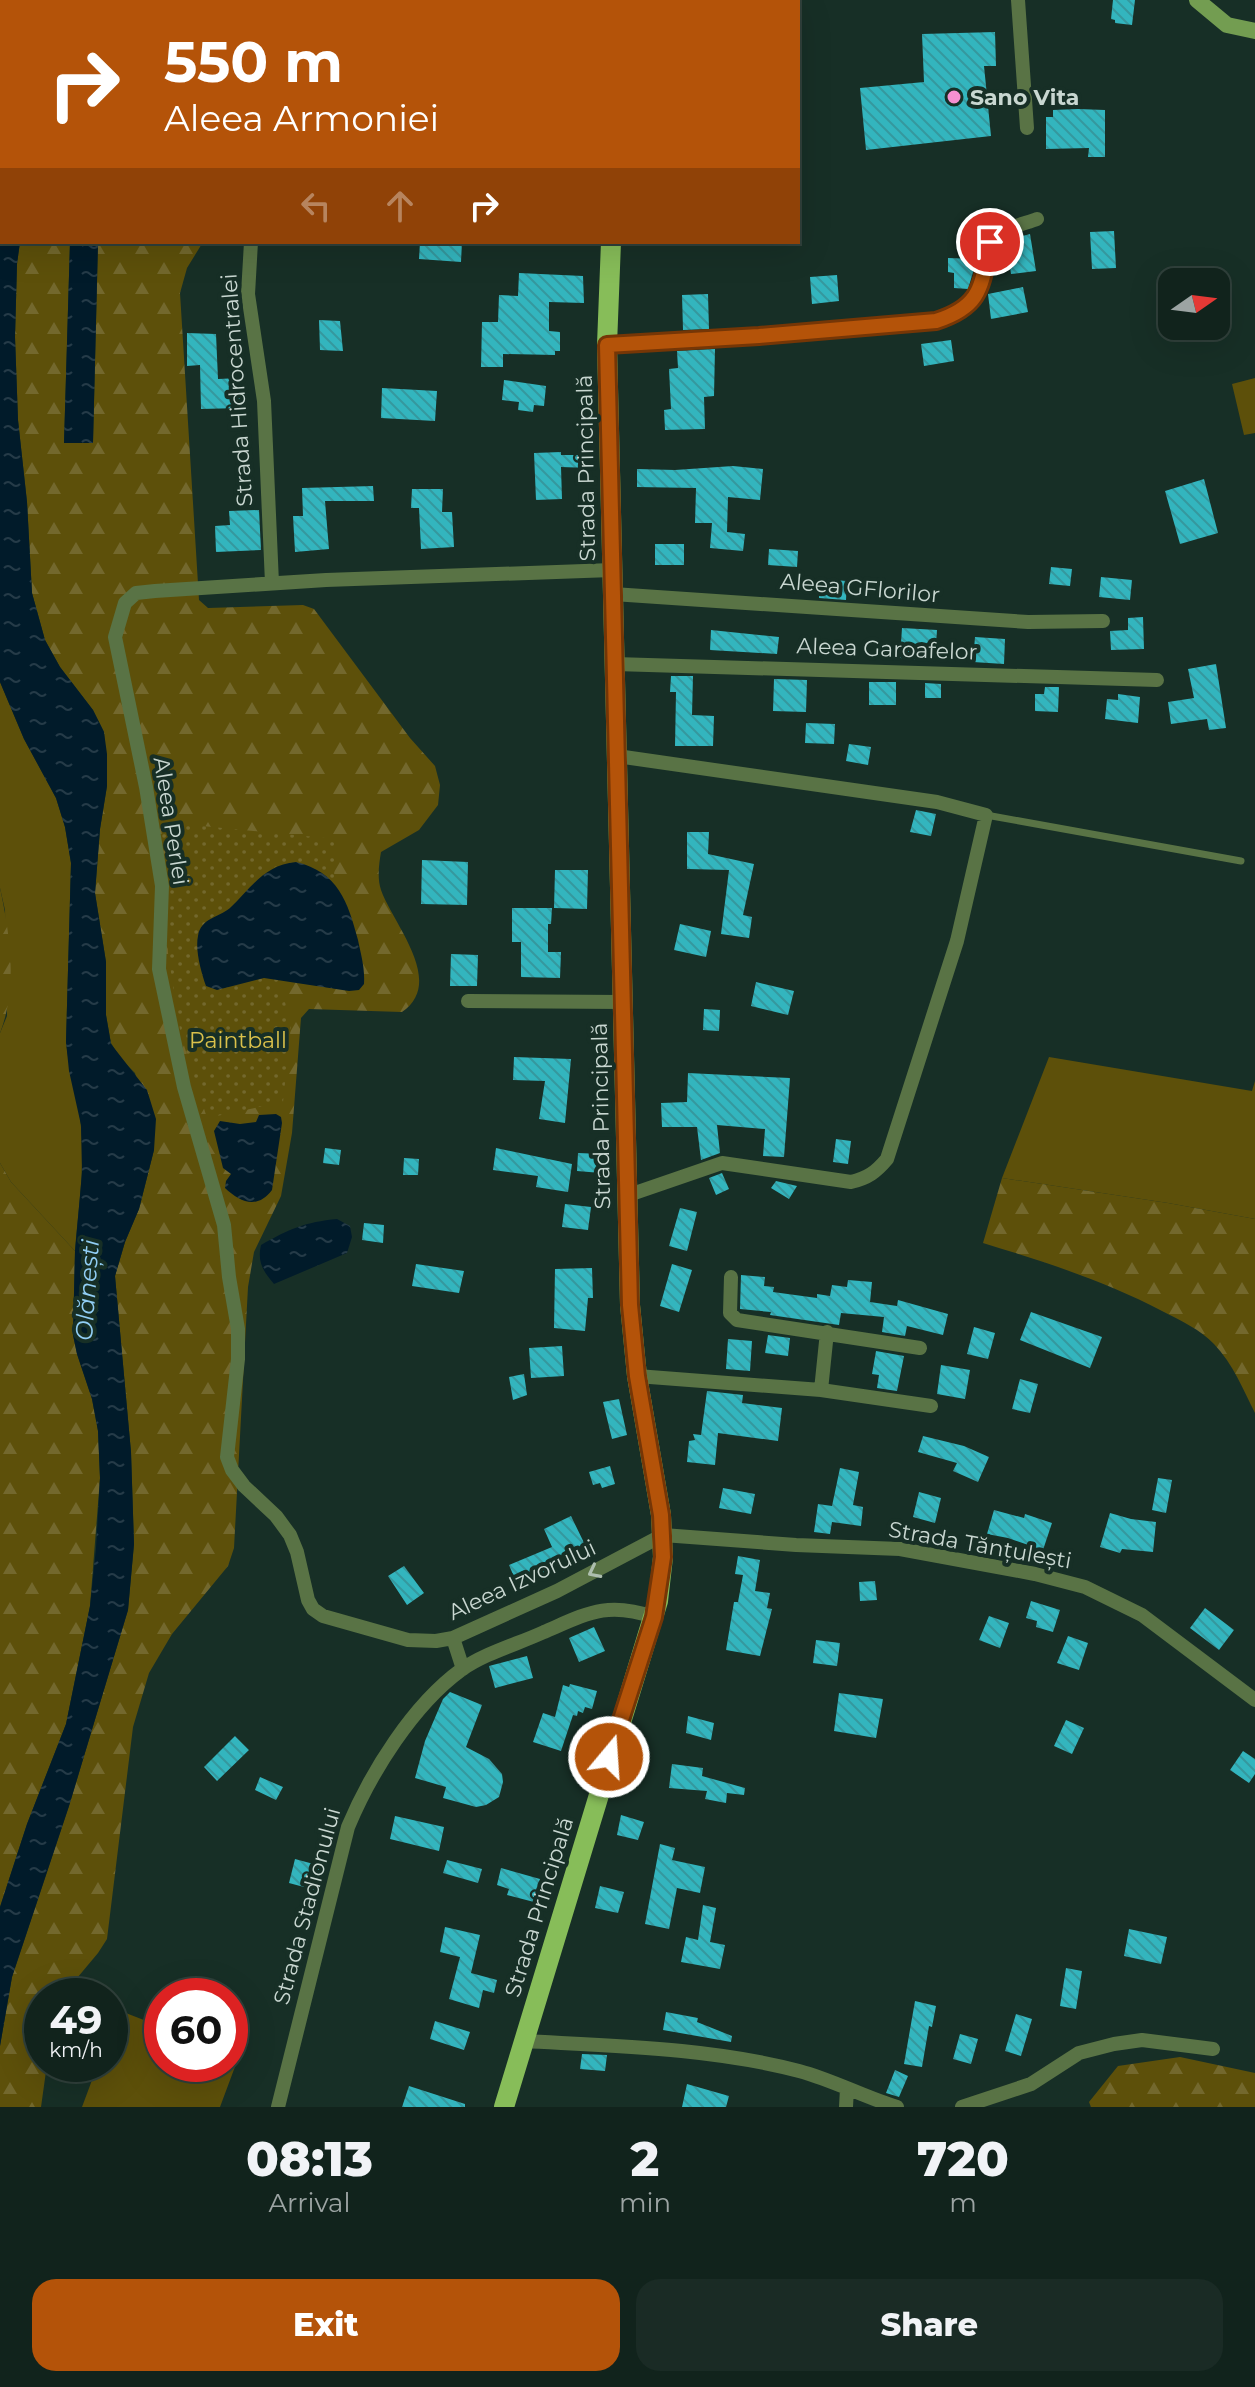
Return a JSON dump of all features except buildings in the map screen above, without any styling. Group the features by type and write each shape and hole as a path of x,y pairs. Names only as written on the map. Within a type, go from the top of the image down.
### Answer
{"main road":[{"name":"Strada Principală","path":"504,2107 654,1617 662,1578 663,1535 637,1376 630,1305 607,345 611,244"}],"street":[{"path":"1018,0 1027,128"},
{"path":"1197,0 1227,25 1255,31"},
{"path":"607,345 936,321 955,315 978,294 990,242 997,235 1037,219"},
{"name":"Strada Hidrocentralei","path":"251,244 248,294 264,401 272,583"},
{"name":"Aleea Perlei","path":"308,1600 290,1535 276,1516 244,1486 227,1457 238,1359 238,1329 224,1225 184,1087 159,969 162,886 146,787 115,637 125,603 136,593 272,583 612,570"},
{"name":"Aleea GFlorilor","path":"613,594 1028,622 1103,621"},
{"name":"Aleea Garoafelor","path":"615,664 1157,680"},
{"path":"617,756 937,802 986,815 957,941 894,1140 887,1159 877,1171 851,1182 722,1163 626,1196"},
{"path":"468,1001 623,1002"},
{"path":"731,1277 729,1304 733,1318 920,1348"},
{"path":"821,1390 827,1332"},
{"path":"637,1376 821,1390 931,1406"},
{"name":"Aleea Izvorului","path":"308,1600 313,1609 323,1616 381,1634 408,1640 453,1638 557,1591 663,1535"},
{"name":"Strada Tănțulești","path":"663,1535 900,1549 1035,1574 1085,1587 1142,1615 1255,1700"},
{"name":"Strada Stadionului","path":"278,2107 348,1827 369,1783 421,1708 463,1669 596,1611 630,1609 654,1617"},
{"path":"453,1638 463,1669"},
{"path":"962,2107 1031,2084 1079,2053 1114,2044 1142,2040 1213,2049"},
{"path":"524,2041 656,2049 760,2062 802,2072 897,2107"},
{"path":"846,2107 847,2088"}],"lane":[{"path":"986,815 1241,861"}],"green space":[{"path":"20,244 70,244 64,443 93,442 98,244 202,244 187,268 180,293 199,600 208,608 303,605 314,609 410,738 435,766 440,785 438,805 419,830 381,852 381,890 418,969 419,985 414,1000 402,1012 309,1009 301,1018 292,1133 281,1196 254,1252 248,1287 234,1548 228,1566 172,1634 149,1673 133,1727 107,1939 77,1978 24,1978 24,2082 44,2082 41,2107 0,2107 0,2046 12,1977 69,1806 128,1610 134,1544 131,1452 115,1276 139,1209 154,1150 135,1073 111,1043 106,1015 106,962 95,893 107,786 104,732 93,710 60,667 45,640 32,593 18,420 15,337"},
{"path":"1255,378 1255,433 1244,435 1232,384"},
{"path":"0,682 24,739 56,798 71,863 66,1042 82,1143 75,1251 11,1182 0,1163 0,1033 7,1016 5,910 0,888"},
{"name":"Paintball","path":"161,822 335,839 334,883 314,867 298,862 284,864 271,869 212,917 251,981 279,979 291,1025 283,1102 207,1118 181,1036 168,953"},
{"path":"0,888 7,924 11,979 0,1033"},
{"path":"1049,1057 1252,1091 1255,1081 1255,1219 1002,1178"},
{"path":"0,1163 11,1182 75,1251 73,1335 92,1399 98,1431 100,1478 90,1606 66,1724 27,1824 0,1907"},
{"path":"1002,1178 1255,1219 1255,1413 1227,1360 1197,1330 1097,1281 983,1243"},
{"path":"128,2014 144,2020 144,2082 229,2082 220,2107 82,2107 91,2082 128,2082"},
{"path":"1180,2057 1255,2073 1255,2107 1091,2107 1089,2102 1118,2066"}],"water":[{"name":"Olănești","path":"0,244 20,244 15,337 18,420 32,593 45,640 60,667 93,710 104,732 107,786 95,893 106,962 106,1015 111,1044 147,1090 156,1119 154,1150 139,1209 115,1276 131,1452 134,1544 128,1610 69,1806 12,1977 0,2046 0,1907 27,1824 66,1724 90,1606 100,1478 98,1431 92,1399 73,1335 75,1251 82,1173 81,1125 66,1042 71,863 56,798 24,739 0,682"},
{"path":"70,244 98,244 93,443 64,443"},
{"path":"296,862 322,873 339,890 358,940 364,984 359,990 349,991 264,978 217,990 206,986 197,948 203,925 230,908 267,873"},
{"path":"276,1114 281,1117 282,1123 272,1190 260,1200 248,1202 225,1188 231,1174 223,1168 214,1131 220,1121 240,1124 256,1122 259,1115"},
{"path":"337,1219 350,1226 352,1237 347,1253 274,1284 262,1266 261,1245 298,1227"}],"place":[{"name":"Sano Vita","path":"954,97"}],"route":[{"path":"609,1757 654,1617 663,1557 661,1515 637,1376 630,1305 607,345 936,321 955,315 978,294 990,242"}]}
